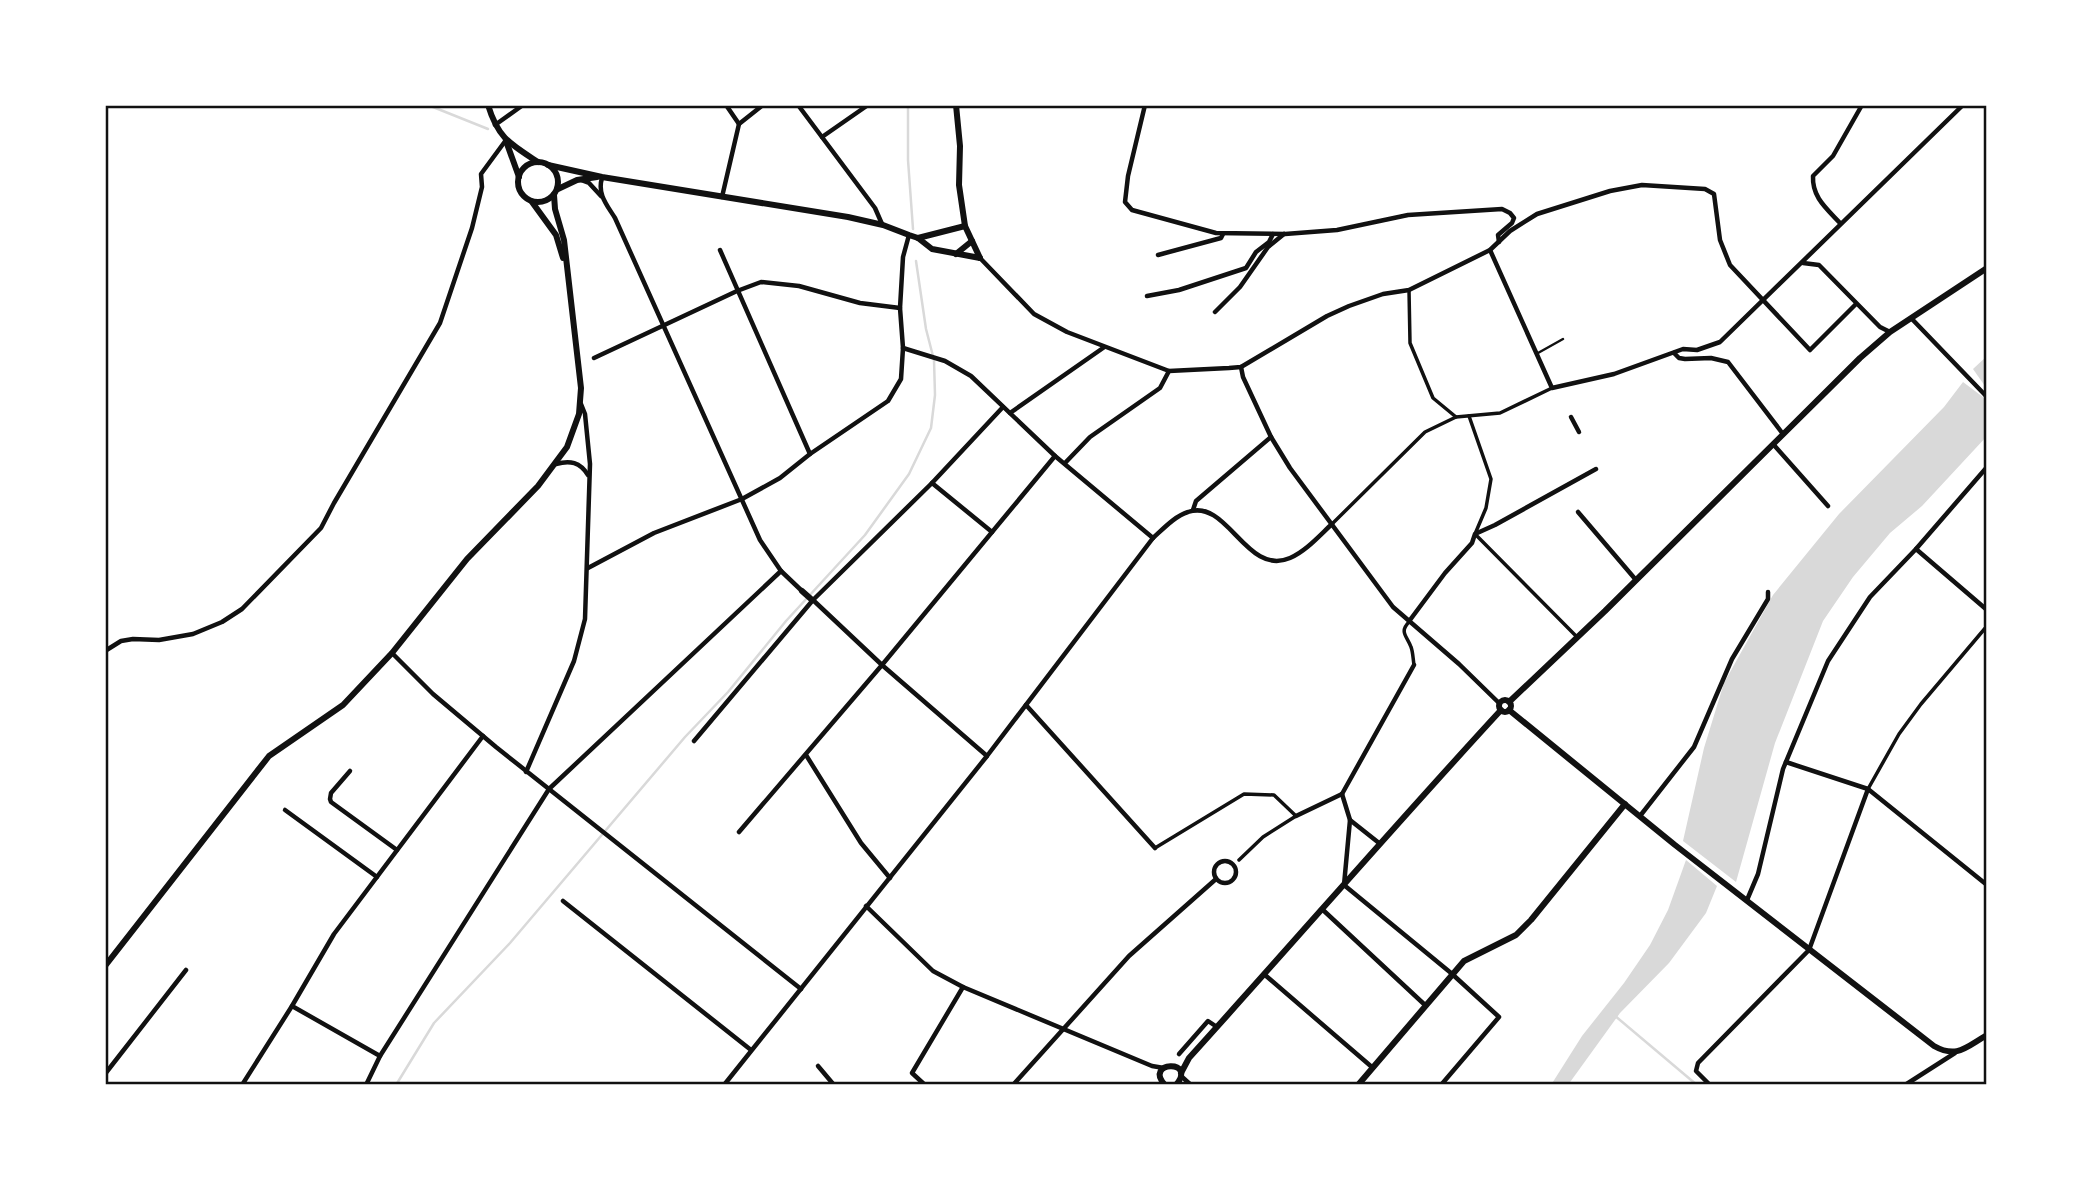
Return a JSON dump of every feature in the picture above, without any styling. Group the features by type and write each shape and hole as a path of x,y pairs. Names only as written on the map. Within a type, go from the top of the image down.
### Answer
{"street":[{"path":"488,105 494,125 506,140 538,162 602,177 848,217 883,225 918,238 932,249 980,258"},
{"path":"494,125 523,105"},
{"path":"726,105 739,124"},
{"path":"722,197 739,124 762,105"},
{"path":"798,105 876,208 883,225"},
{"path":"822,137 868,105"},
{"path":"956,105 960,146 958,185 965,226 980,258 1034,314 1103,348 1169,371 1241,367 1338,311 1375,296 1409,290 1490,250 1510,232 1537,214 1610,191 1642,185 1706,189 1714,194 1720,240 1730,265 1810,350 1856,304"},
{"path":"1145,105 1128,176 1125,202 1132,211 1223,233 1285,234 1337,230 1408,215 1502,209 1514,218 1499,235 1499,242"},
{"path":"1840,223 1817,198 1813,188 1813,176 1833,156 1862,105"},
{"path":"724,1085 987,756 1153,538 1180,515 1193,510 1206,512 1257,556 1278,560 1291,557 1332,524 1425,432 1456,417 1500,413 1552,388 1614,374 1683,349 1697,350 1720,342 1963,105"},
{"path":"506,140 519,177"},
{"path":"105,651 121,641 159,640 193,634 222,622 242,610 259,594 321,528 440,323 472,228 482,187 481,174 506,140"},
{"path":"538,162 526,166 518,183 522,195 532,202 556,235 567,270"},
{"path":"105,966 270,756 343,705 392,653 467,559 556,464 572,435 581,404 580,370 564,240 555,209 557,175 548,165"},
{"path":"532,202 544,202 579,180 602,177"},
{"path":"602,177 602,197"},
{"path":"579,180 589,183 615,218 760,540 781,571 882,665 987,756"},
{"path":"918,238 965,226"},
{"path":"1158,255 1221,238 1223,233"},
{"path":"1147,296 1179,290 1247,268 1256,252 1269,242 1273,234"},
{"path":"1215,312 1240,287 1268,247 1285,234"},
{"path":"588,568 654,533 741,499 780,478 810,454 888,401 901,379 903,348 900,308 903,257 909,235"},
{"path":"956,254 972,241"},
{"path":"720,250 810,454"},
{"path":"1490,250 1552,388"},
{"path":"1803,263 1819,265 1880,327 1890,332"},
{"path":"1509,706 1772,444 1890,332 1987,268"},
{"path":"594,358 761,282 799,286 860,303 900,308"},
{"path":"1409,290 1410,343 1413,353 1433,398 1456,417"},
{"path":"1911,318 1987,397"},
{"path":"903,348 945,361 971,376 1055,456 1153,538"},
{"path":"1010,413 1103,348"},
{"path":"1674,353 1679,358 1711,358 1728,362 1783,434"},
{"path":"1241,367 1243,377 1271,437 1290,468 1393,607 1410,620 1500,707"},
{"path":"1065,463 1090,437 1160,388 1169,371"},
{"path":"526,772 574,661 585,619 590,478 585,414 581,404"},
{"path":"694,741 812,599 932,483 1003,407"},
{"path":"1238,860 1263,836 1296,816 1342,794 1414,664 1411,647 1403,635 1404,627 1445,573 1472,543 1486,508 1491,479 1469,416"},
{"path":"1571,417 1579,432"},
{"path":"1193,510 1196,501 1271,437"},
{"path":"1772,444 1828,506"},
{"path":"739,832 1055,456"},
{"path":"556,464 565,461 578,464 590,478"},
{"path":"1747,900 1758,874 1786,762 1828,661 1870,597 1987,467"},
{"path":"1475,534 1596,469"},
{"path":"932,483 992,532"},
{"path":"1578,512 1636,580"},
{"path":"1475,534 1577,637"},
{"path":"1916,549 1987,610"},
{"path":"366,1085 380,1056 549,789 781,571"},
{"path":"1640,816 1694,747 1732,659 1768,599 1768,592"},
{"path":"1710,1085 1696,1071 1698,1063 1809,950 1868,789 1899,734 1987,626"},
{"path":"392,653 433,694 526,772 801,989"},
{"path":"1176,1085 1189,1058 1324,910 1504,700 1675,845 1809,950 1934,1046 1946,1053 1955,1053"},
{"path":"1026,705 1155,848 1244,794 1274,795 1296,816"},
{"path":"242,1085 334,934 483,736"},
{"path":"806,755 861,843 890,878"},
{"path":"1786,762 1868,789 1987,885"},
{"path":"350,771 331,793 331,802 397,850"},
{"path":"1342,794 1350,820 1344,885"},
{"path":"1358,1085 1451,973 1464,961 1516,934 1531,920 1625,804"},
{"path":"285,810 377,877"},
{"path":"1350,820 1379,843"},
{"path":"1226,860 1233,864 1236,871 1234,878 1223,883 1216,879 1213,870 1216,864 1226,860"},
{"path":"1013,1085 1129,956 1216,879"},
{"path":"1344,885 1451,973 1499,1017 1441,1085"},
{"path":"563,901 751,1050"},
{"path":"866,906 933,971 1063,1031 1152,1066 1177,1067 1191,1085"},
{"path":"1324,910 1425,1005"},
{"path":"105,1074 186,970"},
{"path":"1265,975 1373,1068"},
{"path":"925,1085 912,1073 963,987"},
{"path":"292,1006 380,1056"},
{"path":"1179,1054 1208,1021 1217,1027"},
{"path":"1905,1085 1987,1035"},
{"path":"1167,1066 1189,1058"},
{"path":"818,1066 834,1085"},
{"path":"1152,1066 1162,1082"},
{"path":"1162,1082 1167,1066"},
{"path":"1182,1085 1191,1085"}],"lane":[{"path":"1537,353 1563,339"}],"shaded area":[{"path":"1987,356 1987,389 1973,369"},
{"path":"1963,382 1987,400 1987,436 1922,506 1890,533 1853,577 1823,621 1775,743 1736,882 1683,841 1704,748 1724,683 1773,595 1839,514 1944,407"},
{"path":"1686,860 1717,886 1706,913 1669,963 1620,1013 1568,1085 1551,1085 1582,1036 1650,945 1668,910"}],"waterway":[{"path":"428,105 488,129"},
{"path":"908,105 908,160 913,229"},
{"path":"396,1085 434,1023 510,943 685,737 728,692 786,621 865,535 909,474 931,428 935,395 934,360 926,329 916,261"},
{"path":"1614,1015 1697,1085"}]}
